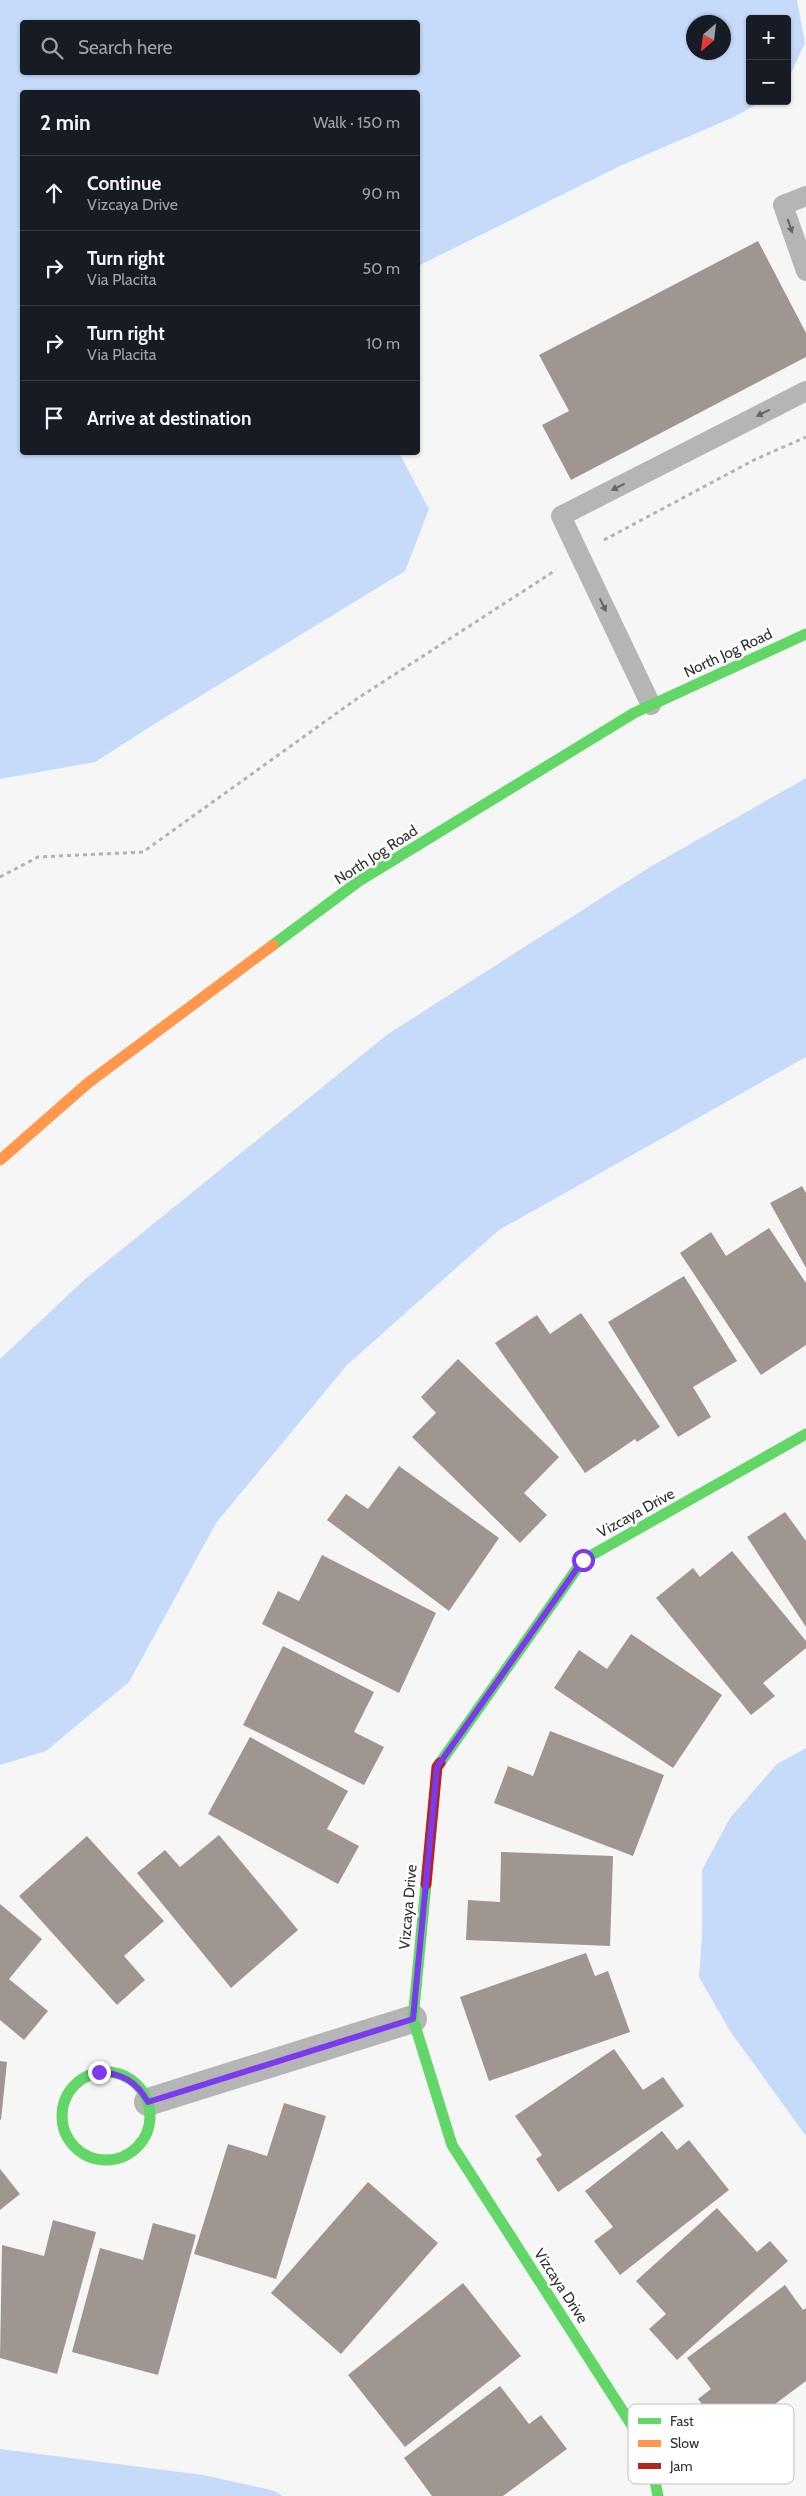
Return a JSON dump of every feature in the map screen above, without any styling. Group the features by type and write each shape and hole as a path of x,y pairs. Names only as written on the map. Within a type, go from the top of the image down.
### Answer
{"street":[{"name":"North Jog Road","path":"0,1160 88,1083 359,881 634,713 806,634"},
{"name":"Vizcaya Drive","path":"628,2419 452,2144 413,2019 437,1767 583,1560 806,1434"},
{"path":"148,2102 413,2019"},
{"path":"99,2072 115,2073 129,2079 140,2089 148,2102 150,2116 148,2129 142,2142 132,2152 120,2158 107,2160 93,2158 81,2152 70,2142 62,2115 65,2100 73,2087 85,2078 99,2072"}],"lane":[{"path":"806,196 783,205 806,271"},
{"path":"651,705 561,516 806,391"}],"path":[{"path":"0,877 38,856 143,852 355,700 602,541 754,460 806,437"}],"water":[{"path":"0,0 797,0 805,43 791,73 791,15 746,15 746,105 756,105 734,117 622,165 420,265 420,90 20,90 20,455 400,455 429,509 405,571 95,762 0,779"},
{"path":"806,778 806,1057 499,1230 347,1365 216,1523 129,1682 46,1751 0,1765 0,1359 84,1280 388,1034 650,867"},
{"path":"806,1748 806,2136 730,2031 699,1977 702,1937 702,1870 730,1818 777,1764"},
{"path":"0,2449 203,2475 275,2491 282,2496 0,2496"}],"building":[{"path":"758,241 806,333 806,357 571,480 542,425 569,411 539,355"},
{"path":"802,1186 806,1193 806,1268 770,1203"},
{"path":"769,1228 806,1283 806,1345 761,1375 680,1253 711,1232 726,1256"},
{"path":"684,1276 737,1361 693,1387 711,1417 678,1437 608,1322"},
{"path":"581,1313 660,1427 637,1442 635,1439 585,1473 495,1343 537,1315 550,1334"},
{"path":"458,1359 559,1457 524,1493 547,1515 520,1543 412,1437 436,1413 421,1397"},
{"path":"399,1466 499,1538 449,1611 327,1520 346,1494 368,1509"},
{"path":"785,1512 806,1541 806,1627 747,1537"},
{"path":"732,1551 806,1641 806,1648 763,1683 775,1696 751,1715 656,1598 693,1568 700,1577"},
{"path":"322,1555 436,1613 399,1693 262,1624 278,1591 299,1601"},
{"path":"631,1634 722,1695 673,1768 554,1688 579,1650 607,1669"},
{"path":"283,1646 374,1692 354,1732 384,1747 364,1785 243,1725"},
{"path":"550,1731 664,1775 633,1856 494,1803 508,1766 533,1776"},
{"path":"250,1737 348,1791 327,1829 359,1846 338,1884 208,1814"},
{"path":"219,1835 298,1930 231,1988 137,1873 165,1850 180,1867"},
{"path":"87,1836 164,1921 124,1956 145,1980 117,2005 19,1896"},
{"path":"501,1852 613,1856 610,1946 466,1940 468,1900 500,1902"},
{"path":"0,1904 42,1939 9,1979 48,2011 24,2040 0,2020"},
{"path":"586,1953 595,1976 608,1971 630,2032 489,2081 460,1997"},
{"path":"614,2049 643,2090 663,2077 684,2106 558,2192 536,2159 542,2155 515,2116"},
{"path":"0,2061 7,2062 1,2120 0,2119"},
{"path":"284,2103 326,2116 276,2279 194,2254 228,2144 267,2156"},
{"path":"662,2131 677,2150 689,2140 729,2190 620,2275 594,2241 613,2227 585,2191"},
{"path":"0,2169 20,2194 0,2210"},
{"path":"368,2182 438,2243 341,2354 271,2293"},
{"path":"717,2208 757,2252 770,2241 788,2261 677,2360 649,2329 666,2314 636,2281"},
{"path":"53,2220 96,2232 57,2374 0,2358 2,2245 44,2256"},
{"path":"153,2223 196,2235 158,2375 72,2352 100,2248 143,2260"},
{"path":"463,2283 521,2356 405,2447 348,2375"},
{"path":"785,2285 803,2310 806,2308 806,2381 775,2404 702,2404 698,2399 711,2389 687,2358"},
{"path":"500,2386 529,2424 541,2415 567,2449 503,2496 432,2496 404,2458"}],"traffic: fast":[{"path":"273,945 359,881 634,713 806,634"},
{"path":"440,1763 583,1560 806,1434"},
{"path":"426,1884 413,2019 452,2145 628,2419"},
{"path":"106,2072 123,2076 137,2085 146,2099 150,2116 146,2133 137,2147 123,2156 106,2160 89,2156 75,2147 66,2133 62,2116 66,2099 75,2085 89,2076 106,2072"},
{"path":"656,2484 658,2496"}],"traffic: slow":[{"path":"0,1160 88,1083 273,945"}],"traffic: jam":[{"path":"426,1884 437,1767 440,1763"}],"route":[{"path":"99,2072 115,2073 129,2079 140,2089 148,2102 413,2019 437,1767 583,1560"}]}
